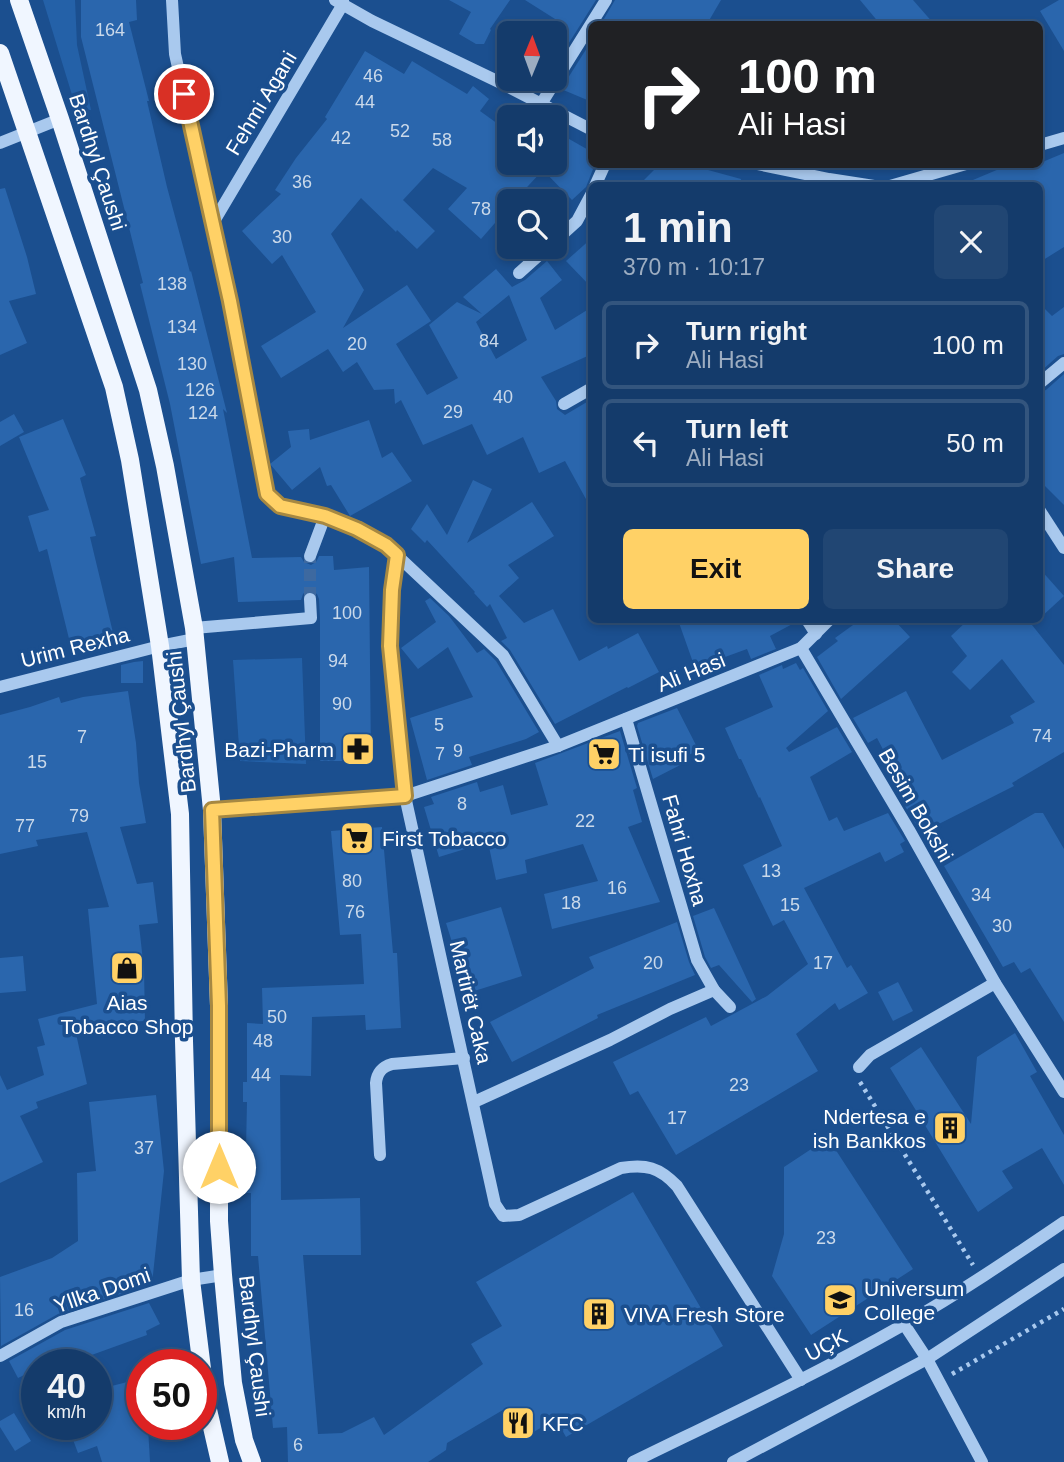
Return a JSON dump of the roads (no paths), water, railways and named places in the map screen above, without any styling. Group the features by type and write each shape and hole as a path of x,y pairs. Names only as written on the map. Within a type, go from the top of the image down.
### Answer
{"main road":[{"name":"Bardhyl Çaushi","path":"19,0 148,390 165,466 195,634 212,810 219,1006 219,1221 233,1383 244,1440 252,1462"},
{"name":"Bardhyl Çaushi","path":"0,53 114,387 130,460 160,646 180,814 191,1280 206,1401 220,1462"}],"street":[{"name":"Fehmi Agani","path":"172,0 175,54 230,301 267,494 280,506 325,516"},
{"path":"593,21 606,0"},
{"name":"Fehmi Agani","path":"213,223 340,1 372,21 588,128"},
{"path":"541,104 588,29"},
{"path":"0,143 60,119"},
{"path":"1043,144 1064,138"},
{"path":"776,168 848,182"},
{"path":"904,182 952,168"},
{"path":"567,230 577,221 588,200"},
{"path":"519,274 535,259"},
{"path":"1043,380 1064,363"},
{"path":"564,404 588,390"},
{"path":"310,556 325,516 386,545 503,655 558,746"},
{"path":"1043,516 1064,548"},
{"path":"397,555 392,590 390,646 405,796"},
{"name":"Urim Rexha","path":"0,687 160,646 195,634 311,618 310,599"},
{"path":"809,623 816,634"},
{"name":"Ali Hasi","path":"212,810 405,796 558,746 801,648 826,623"},
{"name":"Besim Bokshi","path":"801,648 909,830 995,983 1064,1092"},
{"name":"Fahri Hoxha","path":"626,719 697,960 714,990 730,1007"},
{"name":"Martirët Caka","path":"405,796 495,1204 503,1216 519,1215 621,1168 652,1167 666,1174 677,1185 801,1380"},
{"path":"859,1067 870,1055 995,983"},
{"path":"474,1102 610,1041 670,1009 714,990"},
{"path":"380,1155 376,1083 380,1070 392,1064 464,1058"},
{"name":"UÇK","path":"633,1462 801,1380 904,1325 1064,1223"},
{"path":"733,1462 927,1359 1064,1269"},
{"name":"Yllka Domi","path":"0,1356 61,1322 191,1280 223,1275"},
{"path":"904,1325 927,1359 982,1462"}],"tunnel":[{"path":"310,556 310,599"}],"place":[{"name":"Bazi-Pharm","path":"358,749"},
{"name":"Ti isufi 5","path":"604,754"},
{"name":"First Tobacco","path":"357,838"},
{"name":"Aias Tobacco Shop","path":"127,968"},
{"name":"Ndertesa e ish Bankkos","path":"950,1128"},
{"name":"Universum College","path":"840,1300"},
{"name":"VIVA Fresh Store","path":"599,1314"},
{"name":"KFC","path":"518,1423"}]}
